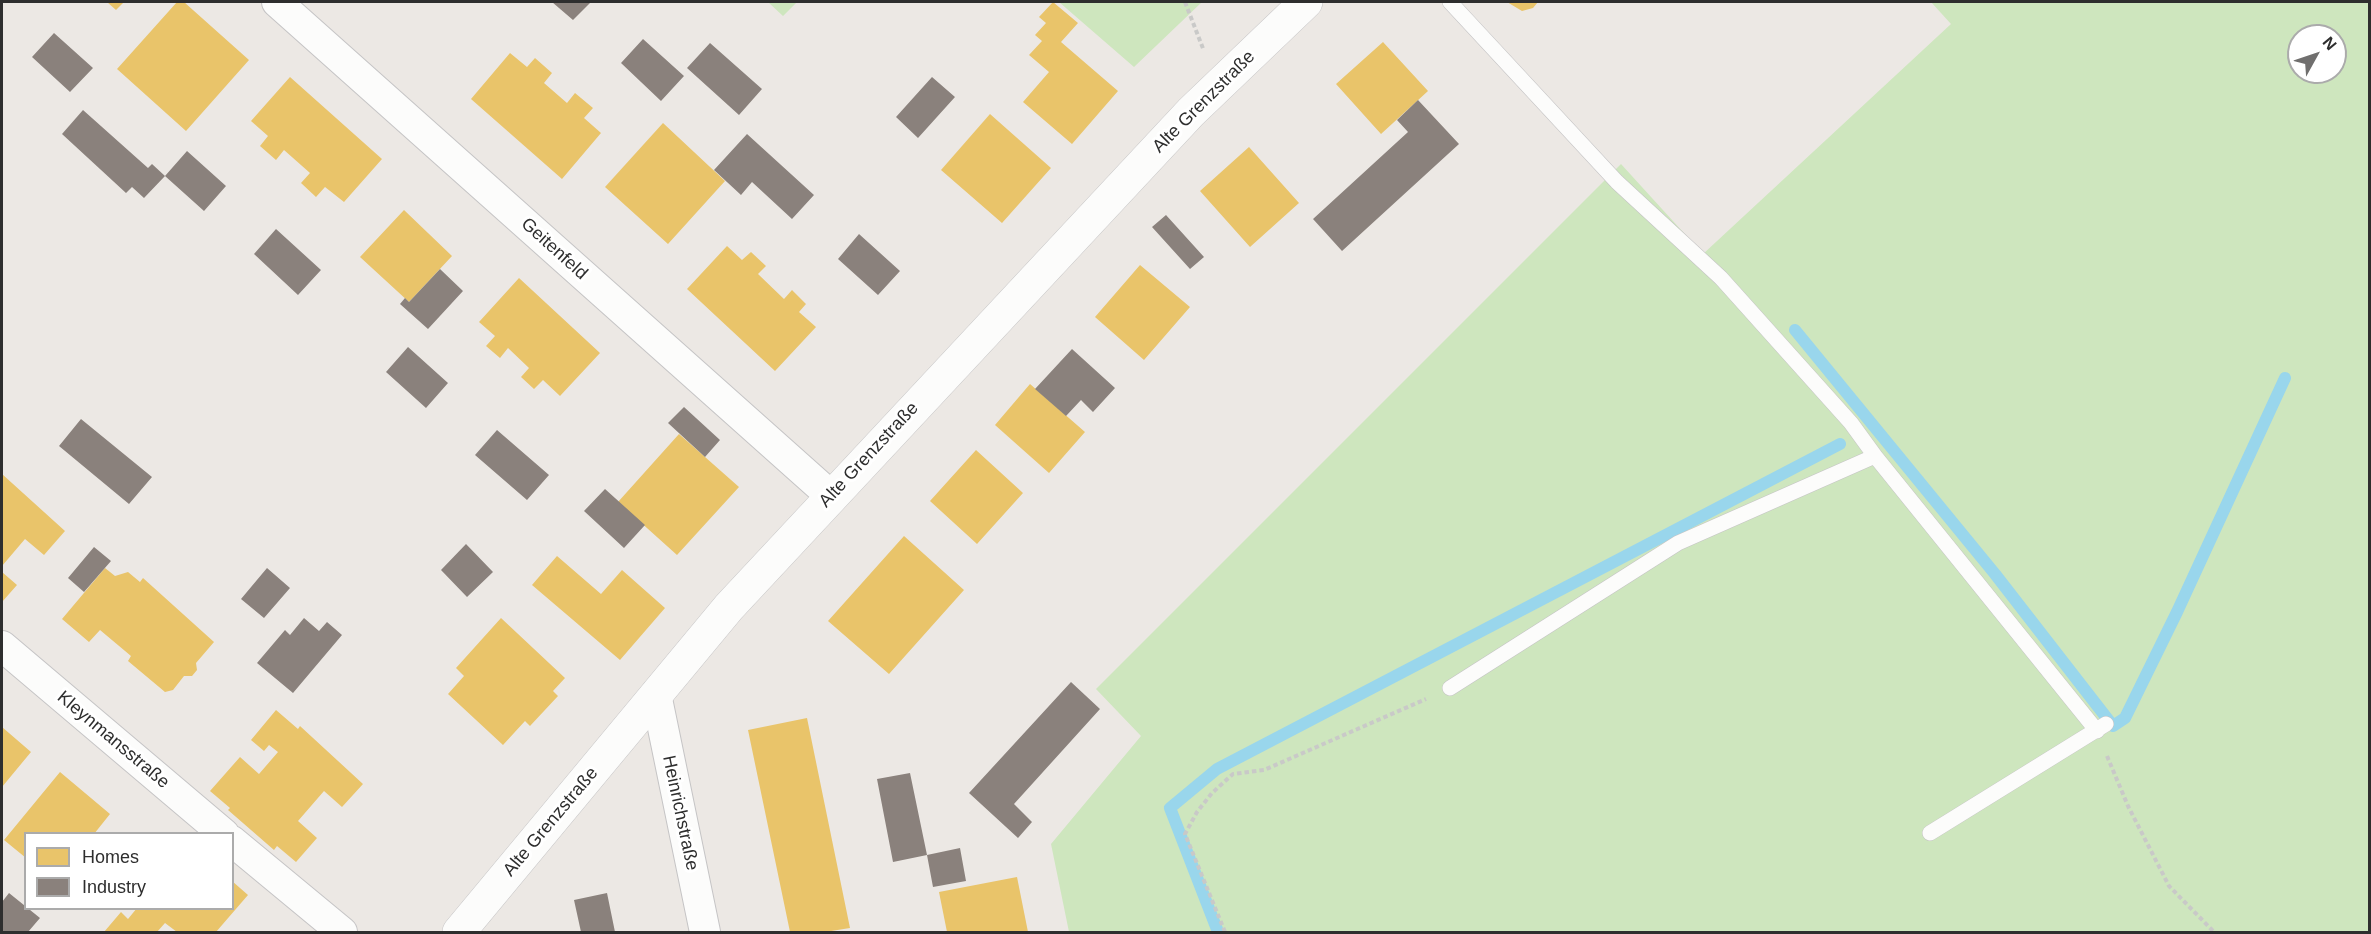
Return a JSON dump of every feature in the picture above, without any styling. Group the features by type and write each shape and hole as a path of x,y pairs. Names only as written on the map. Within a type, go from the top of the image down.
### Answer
{"street":[{"name":"Geitenfeld","path":"278,2 831,496"},
{"name":"Alte Grenzstraße","path":"459,933 729,607 1191,112 1306,2"},
{"name":"Kleynmansstraße","path":"2,646 222,832"},
{"name":"Heinrichstraße","path":"656,694 705,933"},
{"path":"234,842 342,933"}],"lane":[{"path":"1450,2 1617,182 1721,278 1851,423 1875,456 2102,727 1930,833"},
{"path":"1450,688 1678,543 1875,456"}],"path":[{"path":"1185,2 1218,88"},
{"path":"1225,933 1185,834 1197,812 1212,793 1233,774 1264,770 1450,688"},
{"path":"2102,727 2128,806 2169,886 2214,933"}],"green space":[{"path":"768,2 797,2 783,16"},
{"path":"1059,2 1202,2 1134,67"},
{"path":"1931,2 2369,2 2369,932 1069,932 1051,844 1141,736 1096,689 1621,164 1703,254 1951,24"}],"building: Homes":[{"path":"107,2 124,2 116,10"},
{"path":"177,2 184,2 249,60 186,131 117,69"},
{"path":"1053,2 1078,23 1061,42 1118,91 1072,144 1023,102 1049,72 1029,55 1042,41 1035,35 1046,23 1039,17"},
{"path":"1507,2 1538,2 1533,8 1522,11"},
{"path":"1383,42 1428,91 1381,134 1336,84"},
{"path":"510,53 527,67 535,58 552,73 544,83 567,103 575,93 593,108 584,118 601,133 562,179 471,99"},
{"path":"290,77 382,159 344,202 325,187 316,197 301,183 310,173 284,150 276,160 260,146 268,136 251,121"},
{"path":"990,114 1051,168 1002,223 941,170"},
{"path":"663,123 725,181 668,244 605,187"},
{"path":"1249,147 1299,203 1250,247 1200,191"},
{"path":"404,210 452,256 409,302 360,257"},
{"path":"727,246 742,260 751,252 766,266 758,274 784,299 792,290 806,304 799,312 816,327 775,371 687,289"},
{"path":"1140,265 1190,307 1144,360 1095,317"},
{"path":"519,278 600,353 560,396 543,380 534,389 521,377 529,368 508,348 500,358 486,346 495,336 479,322"},
{"path":"1030,384 1085,432 1049,473 995,425"},
{"path":"679,434 739,487 677,555 618,502"},
{"path":"976,450 1023,493 977,544 930,501"},
{"path":"2,474 65,531 44,555 25,539 2,566"},
{"path":"904,536 964,590 889,674 828,621"},
{"path":"557,556 601,594 622,570 665,608 620,660 532,585"},
{"path":"105,568 115,576 128,572 140,582 143,578 214,642 196,663 197,670 192,676 184,676 173,690 165,692 128,661 131,656 100,630 89,642 62,619"},
{"path":"2,572 17,585 2,602"},
{"path":"501,618 565,678 553,691 558,696 530,726 525,721 503,745 448,694 464,676 456,668"},
{"path":"276,710 298,729 300,726 363,784 342,807 324,791 298,821 317,838 296,862 277,846 274,850 210,791 240,757 259,774 278,752 269,745 264,751 251,740"},
{"path":"807,718 850,928 825,932 790,932 748,730"},
{"path":"2,727 31,752 2,787"},
{"path":"60,772 110,814 96,832 24,832 24,856 4,840"},
{"path":"1017,877 1028,932 947,932 939,892"},
{"path":"234,883 248,895 216,932 177,932 165,923 157,932 104,932 121,912 128,919 135,910 234,910"}],"building: Industry":[{"path":"552,2 591,2 573,20"},
{"path":"54,33 93,68 70,92 32,57"},
{"path":"643,39 684,76 661,101 621,63"},
{"path":"710,43 762,89 739,115 687,68"},
{"path":"932,77 955,97 918,138 896,117"},
{"path":"1418,100 1459,144 1342,251 1313,219 1408,132 1397,120"},
{"path":"83,110 148,168 152,164 165,176 144,198 132,187 126,193 62,134"},
{"path":"747,134 814,195 792,219 752,182 741,195 714,170"},
{"path":"187,151 226,186 204,211 165,176"},
{"path":"1166,215 1204,257 1190,269 1152,227"},
{"path":"276,229 321,270 298,295 254,254"},
{"path":"859,234 900,271 878,295 838,259"},
{"path":"440,269 463,291 428,329 400,304 405,298 409,302"},
{"path":"408,347 448,383 426,408 386,372"},
{"path":"1072,349 1115,388 1093,412 1081,400 1066,416 1035,389"},
{"path":"684,407 720,440 705,457 668,423"},
{"path":"81,419 152,477 129,504 59,446"},
{"path":"497,430 549,475 527,500 475,455"},
{"path":"605,489 645,525 624,548 584,511"},
{"path":"466,544 493,572 467,597 441,570"},
{"path":"94,547 111,561 84,592 68,578"},
{"path":"267,568 290,588 264,618 241,599"},
{"path":"304,618 319,631 327,622 342,635 293,693 257,663 285,630 290,635"},
{"path":"1071,682 1100,709 1014,804 1032,822 1018,838 969,793"},
{"path":"910,773 927,855 893,862 877,779"},
{"path":"960,848 966,881 933,887 927,855"},
{"path":"9,893 24,905 24,910 30,910 40,918 28,932 2,932 2,902"},
{"path":"607,893 615,932 581,932 574,900"}],"waterway":[{"path":"1795,330 1995,574 2113,726 2125,718 2177,612 2285,378"},
{"path":"1218,932 1170,808 1217,769 1840,444"}]}
